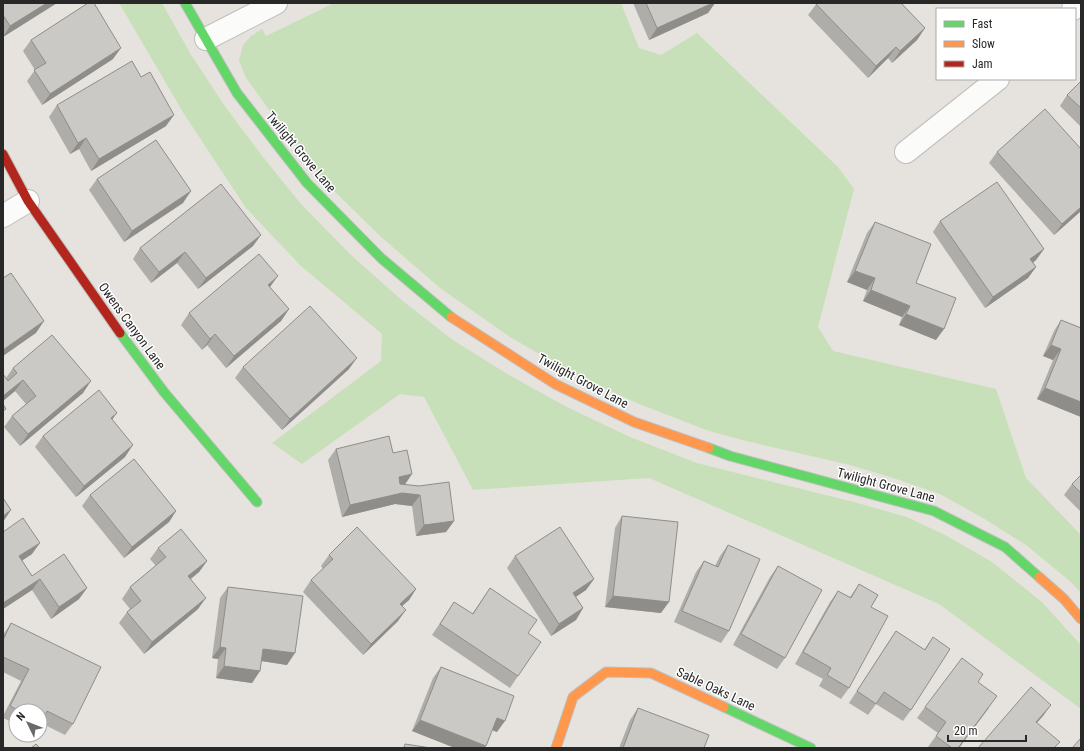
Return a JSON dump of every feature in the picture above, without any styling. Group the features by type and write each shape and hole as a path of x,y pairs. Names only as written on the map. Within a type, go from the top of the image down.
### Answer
{"street":[{"name":"Twilight Grove Lane","path":"185,3 237,93 307,183 381,258 453,319 555,384 634,422 730,456 934,511 1005,547 1064,599 1081,619"},
{"path":"206,38 276,3"},
{"path":"906,152 997,80"},
{"name":"Owens Canyon Lane","path":"3,154 28,201 102,309 164,392 257,502"},
{"path":"3,216 28,201"},
{"name":"Sable Oaks Lane","path":"556,748 573,698 606,672 651,673 811,748"}],"green space":[{"path":"119,3 162,3 190,53 224,105 301,204 351,255 404,302 453,340 509,375 565,406 630,437 697,463 854,502 907,517 947,536 992,562 1042,602 1081,645 1081,709 939,604 649,478 473,490 424,397 400,394 302,464 272,443 381,361 382,334 301,266 246,208 184,114"},
{"path":"334,3 621,3 639,48 661,55 697,33 838,167 854,189 818,327 833,351 996,389 1026,478 1081,535 1081,593 1071,582 1026,545 983,518 940,494 850,465 709,431 639,404 572,373 510,337 440,288 380,236 330,187 283,129 246,78 239,61 243,45 251,36 262,29 266,36"}],"building":[{"path":"3,3 47,3 10,26 3,15"},
{"path":"88,3 94,3 121,48 50,94 34,70 46,63 31,40"},
{"path":"646,3 713,3 657,28"},
{"path":"901,3 925,28 900,51 896,47 876,66 816,4"},
{"path":"132,61 141,77 150,72 174,115 99,159 86,138 78,143 57,105"},
{"path":"1081,81 1081,108 1067,95"},
{"path":"1045,109 1081,149 1081,207 1062,224 997,152"},
{"path":"156,140 191,191 132,231 97,179"},
{"path":"997,182 1044,249 1030,259 1036,267 993,297 940,221"},
{"path":"221,184 261,235 206,278 185,252 159,272 140,248"},
{"path":"875,222 931,244 916,283 956,298 944,329 906,314 910,306 871,290 875,278 855,271"},
{"path":"259,254 278,276 268,285 289,309 234,356 215,334 210,339 189,313"},
{"path":"11,273 44,321 3,350 3,278"},
{"path":"310,306 357,358 290,419 243,367"},
{"path":"1061,320 1081,328 1081,402 1045,388 1061,349 1051,345"},
{"path":"52,335 91,381 28,434 12,416 36,396 23,380 3,396 3,374 8,381 17,373 13,368"},
{"path":"99,390 117,413 111,418 133,445 84,486 43,436"},
{"path":"3,404 6,409 3,411"},
{"path":"389,436 393,453 407,450 412,474 399,477 400,484 419,486 449,482 454,521 424,525 420,495 402,493 350,505 336,449"},
{"path":"134,459 176,511 132,547 90,495"},
{"path":"1081,475 1081,493 1072,484"},
{"path":"3,498 11,510 3,516"},
{"path":"622,516 678,522 669,602 613,596"},
{"path":"23,518 40,543 19,556 32,576 64,554 87,588 59,607 40,579 3,603 3,532"},
{"path":"357,527 416,589 400,604 406,610 371,644 311,580 333,559 329,555"},
{"path":"560,527 594,579 573,593 583,608 559,624 515,556"},
{"path":"181,529 207,561 188,576 206,598 152,642 127,612 141,601 130,587 166,557 158,548"},
{"path":"728,545 760,559 729,631 682,611 704,561 718,567"},
{"path":"778,566 822,590 785,658 741,634"},
{"path":"859,584 878,595 871,607 888,616 849,688 827,675 831,668 803,652 838,591 851,598"},
{"path":"228,587 303,596 295,653 263,649 260,671 224,666 226,648 220,647"},
{"path":"490,588 537,620 528,633 541,642 518,676 440,624 454,602 473,614"},
{"path":"11,623 101,667 73,724 48,712 48,703 12,703 29,669 3,657 3,640"},
{"path":"896,631 925,650 933,637 950,649 911,710 884,692 876,704 857,691"},
{"path":"962,658 983,674 978,682 997,696 958,748 952,748 936,736 946,722 925,707"},
{"path":"441,667 514,696 505,721 497,718 486,746 420,720"},
{"path":"1031,687 1051,705 1036,722 1060,742 1054,748 978,748"},
{"path":"638,708 709,735 704,748 623,748"},
{"path":"1081,738 1081,748 1072,748"},
{"path":"36,744 40,748 31,748"},
{"path":"405,744 431,748 404,748"}],"traffic: fast":[{"path":"185,3 237,93 307,183 381,258 451,317"},
{"path":"120,333 164,392 257,502"},
{"path":"709,448 730,456 934,511 1005,547 1039,577"},
{"path":"724,707 811,748"}],"traffic: slow":[{"path":"451,317 555,384 634,422 709,448"},
{"path":"1039,577 1064,599 1081,619"},
{"path":"556,748 573,697 606,672 651,673 724,707"}],"traffic: jam":[{"path":"3,154 28,201 120,333"}]}
